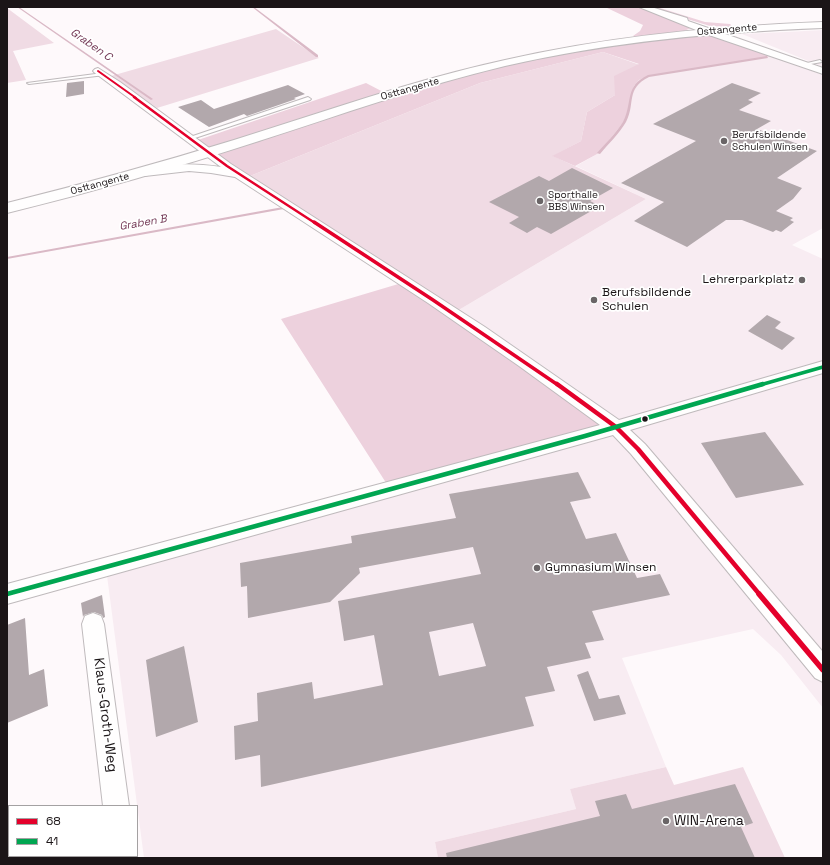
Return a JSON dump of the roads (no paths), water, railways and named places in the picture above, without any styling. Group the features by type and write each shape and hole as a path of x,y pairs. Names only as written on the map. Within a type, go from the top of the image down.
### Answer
{"main road":[{"name":"Osttangente","path":"7,208 136,174 426,84 498,65 571,50 657,37 712,31 823,25"}],"street":[{"path":"643,7 823,71"},
{"path":"712,31 738,43"},
{"path":"657,37 706,38 738,43 763,50"},
{"path":"101,72 245,178 286,203 405,282 616,427 638,449 823,670"},
{"path":"136,174 163,169 196,167 218,170 245,178"},
{"path":"7,594 616,427 823,367"},
{"name":"Klaus-Groth-Weg","path":"93,624 116,805"}],"lane":[{"path":"805,64 820,61"},
{"path":"29,83 101,72"},
{"path":"190,138 308,99"}],"waterway":[{"name":"Graben C","path":"18,7 152,99"},
{"path":"253,7 317,56"},
{"path":"599,153 624,122 634,88 641,80 648,76 767,57"},
{"name":"Graben B","path":"7,258 283,208"}],"place":[{"name":"Berufsbildende Schulen Winsen","path":"724,141"},
{"name":"Sporthalle BBS Winsen","path":"540,201"},
{"name":"Lehrerparkplatz","path":"802,280"},
{"name":"Berufsbildende Schulen","path":"594,300"},
{"name":"Gymnasium Winsen","path":"537,568"},
{"name":"WIN-Arena","path":"666,821"}]}
